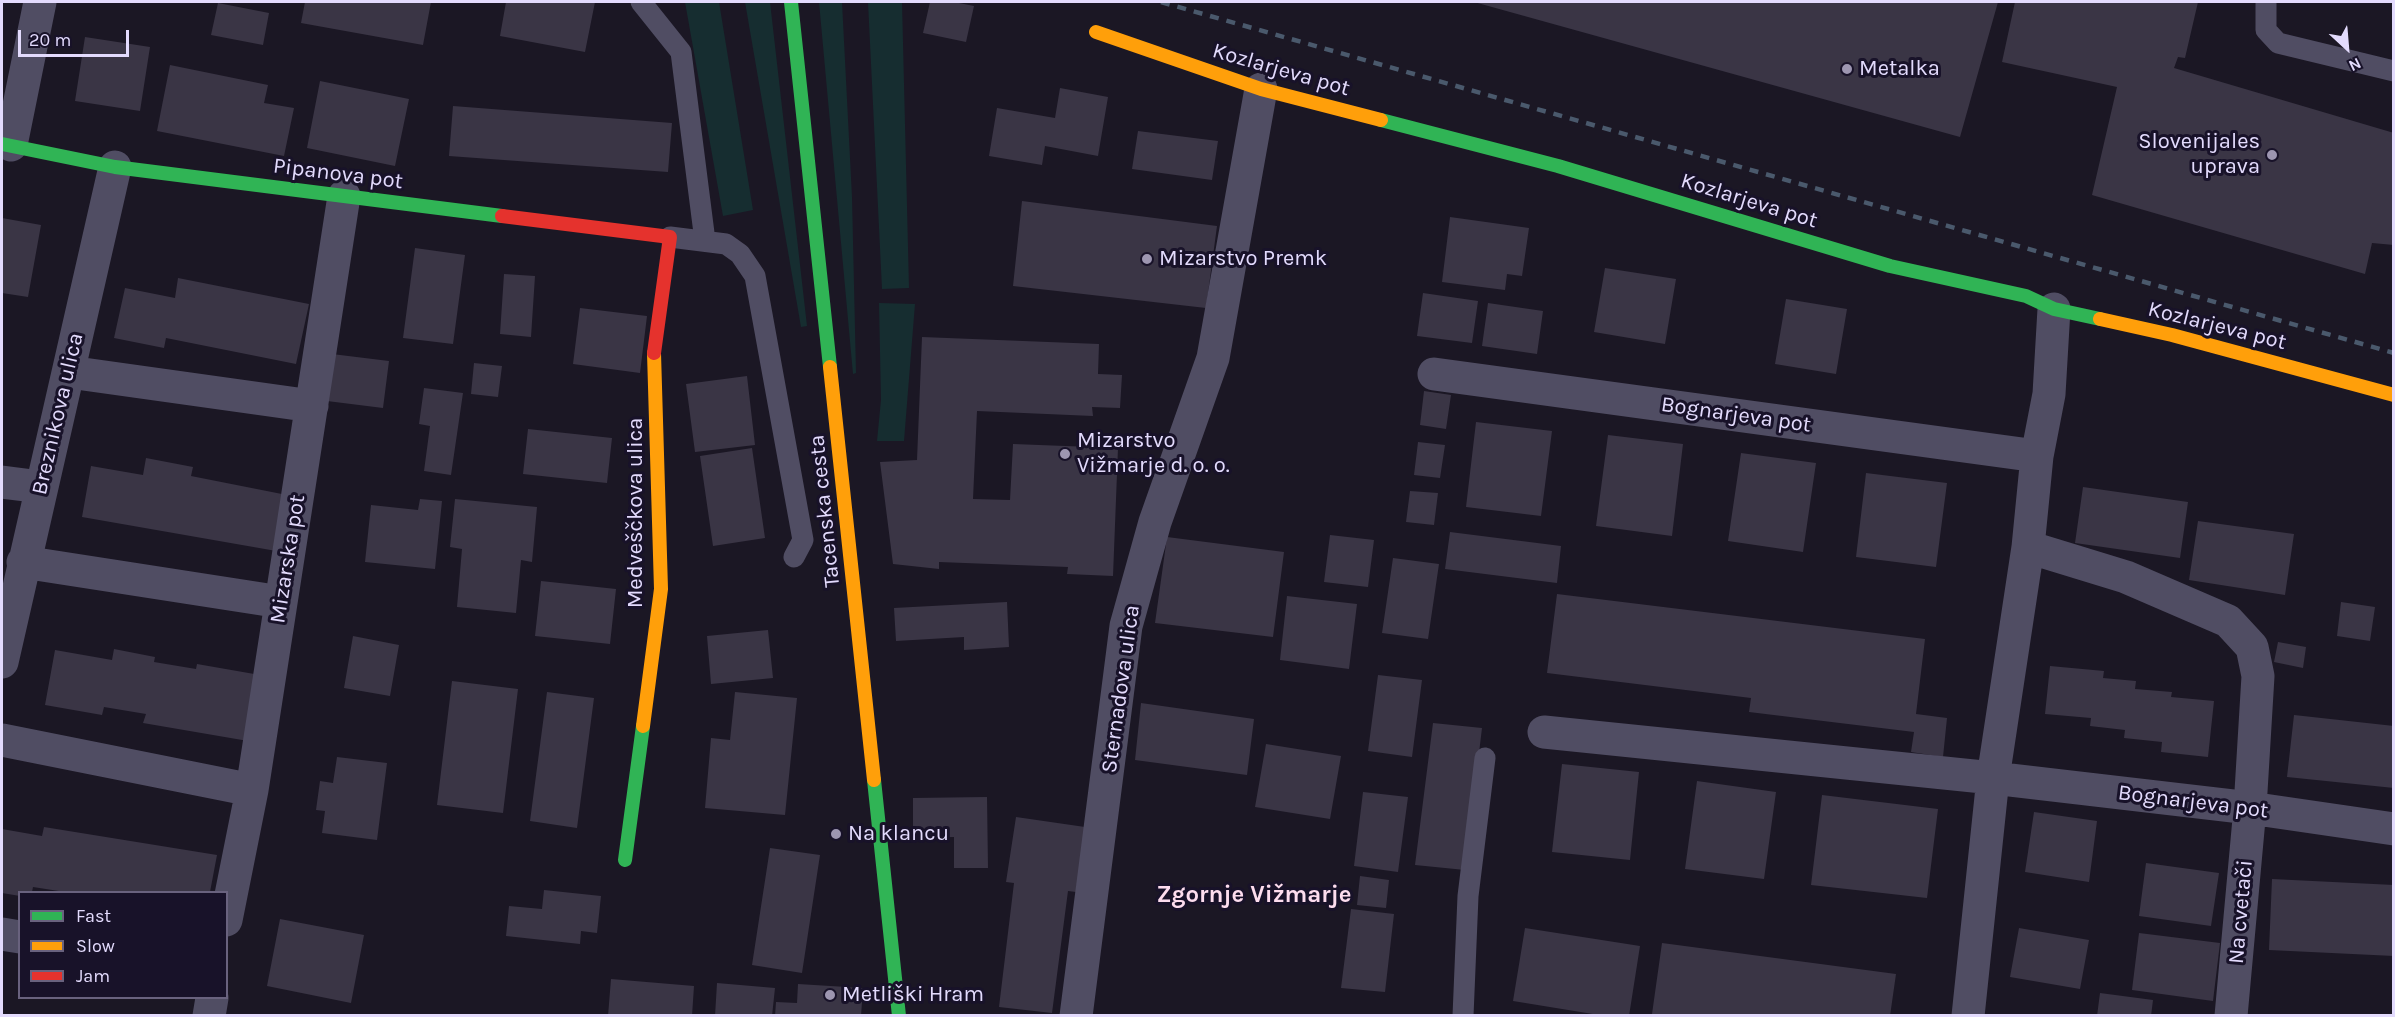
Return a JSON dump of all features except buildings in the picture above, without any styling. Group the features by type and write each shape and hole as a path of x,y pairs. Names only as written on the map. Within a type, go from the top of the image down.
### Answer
{"street":[{"path":"6,145 40,2"},
{"name":"Tacenska cesta","path":"791,2 899,1016"},
{"name":"Kozlarjeva pot","path":"1096,32 1261,89 1558,166 1890,266 2026,296 2054,309 2172,335 2394,395"},
{"name":"Sternadova ulica","path":"1076,1016 1126,626 1155,522 1213,358 1221,324 1261,89"},
{"name":"Pipanova pot","path":"6,145 115,167 670,237"},
{"name":"Breznikova ulica","path":"2,662 115,167"},
{"name":"Mizarska pot","path":"228,910 252,790 344,196"},
{"name":"Medveščkova ulica","path":"625,860 661,589 654,356 670,237"},
{"path":"1968,1016 1993,778 2028,547 2037,456 2049,394 2054,309"},
{"path":"69,372 312,406"},
{"name":"Bognarjeva pot","path":"1434,374 2037,456"},
{"path":"2,482 41,487"},
{"name":"Na cvetači","path":"2028,547 2126,577 2228,621 2240,631 2252,647 2258,676 2250,808 2231,1016"},
{"path":"23,562 281,602"},
{"name":"Bognarjeva pot","path":"1544,732 1993,778 2250,808 2394,830"},
{"path":"2,740 252,790"},
{"path":"2,934 18,937"},
{"path":"209,1016 212,999"}],"lane":[{"path":"641,2 681,52 705,241"},
{"path":"2266,2 2266,30 2278,43 2394,71"},
{"path":"670,237 726,244 740,254 755,276 803,540 794,557"},
{"path":"1463,1016 1468,896 1485,758"}],"green space":[{"path":"685,2 719,2 753,210 723,216"},
{"path":"745,2 770,2 807,326 801,327"},
{"path":"819,2 842,2 852,197 856,373 853,374"},
{"path":"868,2 902,2 909,288 882,289"},
{"path":"879,303 915,304 904,441 877,441 881,400"}],"railway":[{"path":"1161,2 2394,353"}],"traffic: fast":[{"path":"791,2 830,367"},
{"path":"1381,120 1558,166 1890,266 2026,296 2054,309 2100,319"},
{"path":"2,144 115,167 502,216"},
{"path":"625,860 643,726"},
{"path":"874,780 899,1016"}],"traffic: slow":[{"path":"1096,32 1261,89 1381,120"},
{"path":"2100,319 2172,335 2394,395"},
{"path":"643,726 661,589 654,353"},
{"path":"830,367 874,780"}],"traffic: jam":[{"path":"502,216 670,237 654,353"}],"place":[{"name":"Metalka","path":"1847,69"},
{"name":"Slovenijales uprava","path":"2272,155"},
{"name":"Mizarstvo Premk","path":"1147,259"},
{"name":"Mizarstvo Vižmarje d. o. o.","path":"1065,454"},
{"name":"Na klancu","path":"836,834"},
{"name":"Metliški Hram","path":"830,995"}],"district":[{"name":"Zgornje Vižmarje","path":"1254,895"}]}
